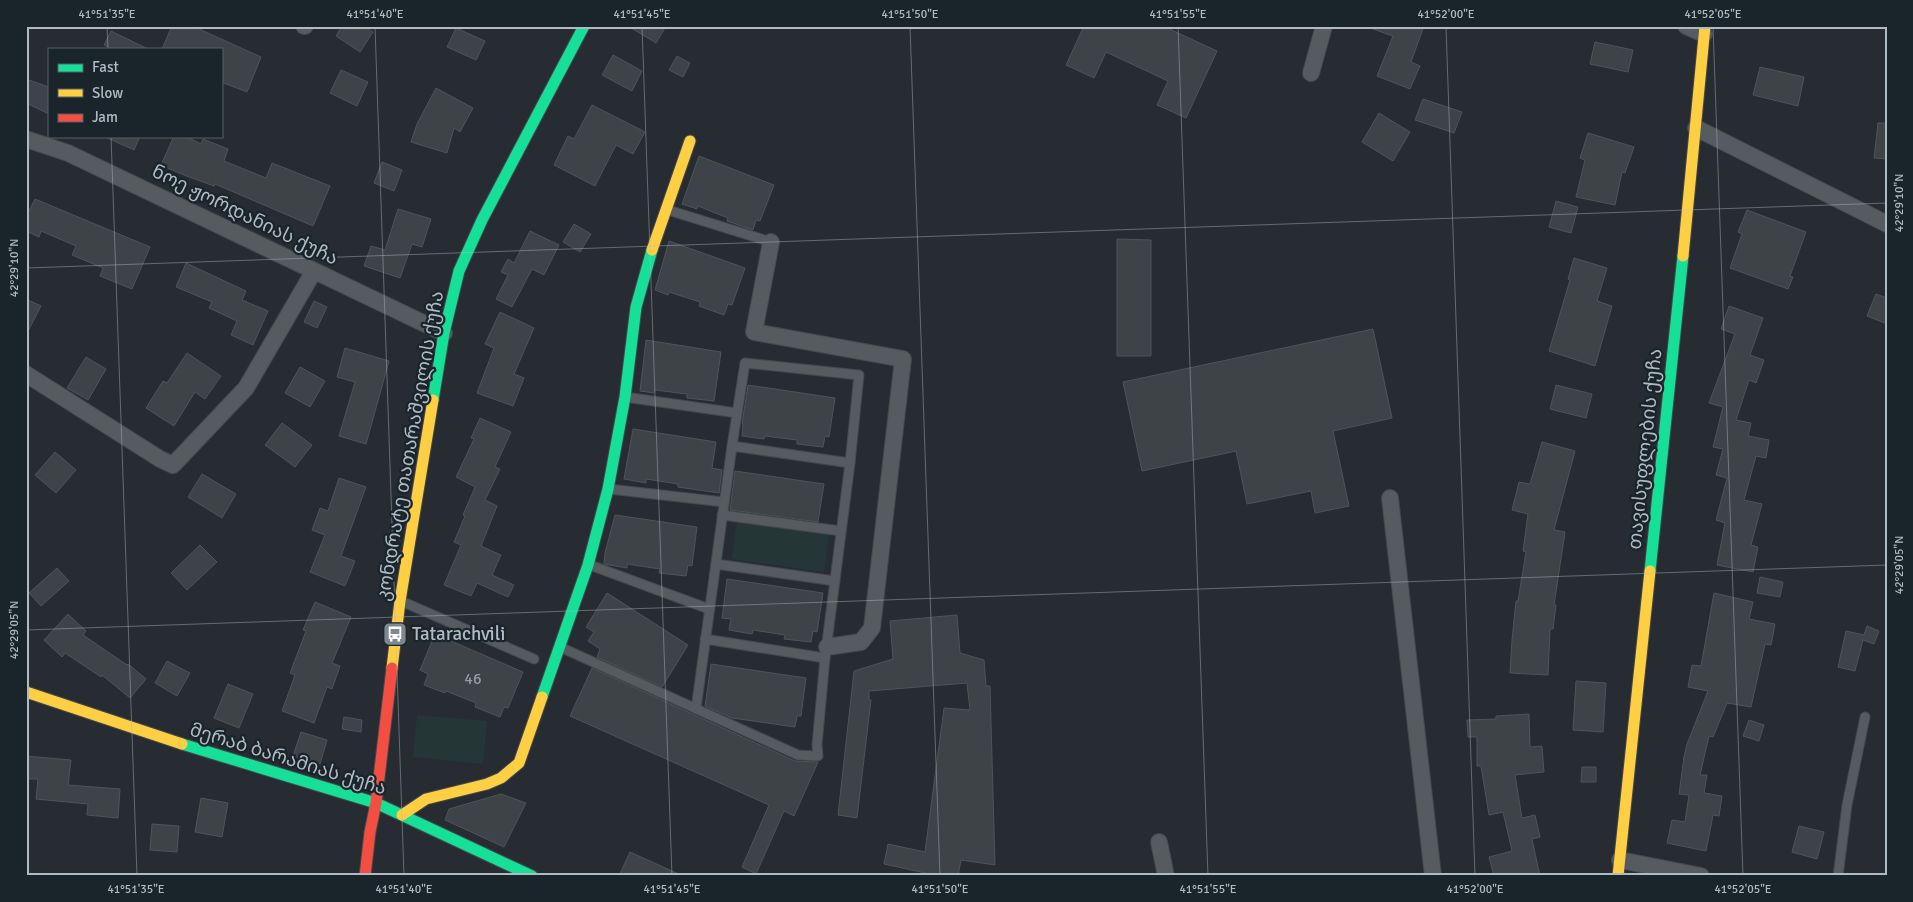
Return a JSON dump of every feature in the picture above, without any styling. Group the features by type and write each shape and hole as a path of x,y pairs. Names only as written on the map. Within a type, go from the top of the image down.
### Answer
{"street":[{"name":"კონდრატე თათარაშვილის ქუჩა","path":"365,876 400,601 444,332 459,271 474,237 584,26"},
{"path":"1310,73 1324,26"},
{"path":"1686,26 1704,30"},
{"name":"თავისუფლების ქუჩა","path":"1619,868 1696,128 1704,30"},
{"path":"1696,128 1887,224"},
{"name":"ნოე ჟორდანიას ქუჩა","path":"26,139 68,153 444,332"},
{"path":"402,815 426,799 487,784 500,778 519,763 558,646 588,565 608,489 625,397 636,307 648,260 690,140"},
{"path":"771,242 754,332 903,360 872,628 860,642 826,652"},
{"path":"26,374 160,459 173,465 246,388 314,271"},
{"path":"1390,498 1433,876"},
{"name":"მერაბ ბარამიას ქუჩა","path":"26,692 402,815 532,876"},
{"path":"1159,842 1166,876"},
{"path":"1619,868 1701,876"}],"lane":[{"path":"665,209 771,242"},
{"path":"558,646 696,710 798,755 818,756 826,652 859,375 745,363 722,515 696,710"},
{"path":"625,397 738,413"},
{"path":"732,446 850,463"},
{"path":"608,489 724,502"},
{"path":"722,515 841,531"},
{"path":"716,564 835,581"},
{"path":"588,565 709,609"},
{"path":"400,601 534,659"},
{"path":"705,639 826,652"},
{"path":"1838,876 1847,805 1865,717"}],"green space":[{"path":"737,520 829,533 824,572 732,559"},
{"path":"417,715 487,721 483,764 413,757"}],"building":[{"path":"172,26 200,26 199,29 261,57 247,92 222,82 222,48 162,48"},
{"path":"342,26 364,26 373,32 360,52 336,36"},
{"path":"628,26 666,26 656,43"},
{"path":"1084,26 1163,26 1217,51 1186,118 1157,105 1168,81 1106,52 1094,78 1066,65"},
{"path":"1370,26 1424,26 1411,62 1420,66 1410,89 1377,76 1393,36 1370,28"},
{"path":"456,28 485,41 476,60 447,47"},
{"path":"111,31 146,48 110,48 104,45"},
{"path":"1595,42 1633,50 1628,72 1590,64"},
{"path":"613,55 642,71 632,91 602,75"},
{"path":"677,56 690,63 683,77 669,70"},
{"path":"1760,67 1804,77 1798,106 1753,95"},
{"path":"341,70 368,82 357,106 330,93"},
{"path":"26,79 48,87 48,114 26,103"},
{"path":"436,88 473,108 460,132 454,128 447,153 411,142 417,124"},
{"path":"1423,99 1462,112 1454,133 1415,120"},
{"path":"592,105 645,132 633,154 616,145 595,186 554,165 568,136 574,139"},
{"path":"1379,113 1410,132 1393,161 1362,142"},
{"path":"1878,123 1887,123 1887,159 1874,158"},
{"path":"1588,133 1634,147 1625,173 1622,172 1615,205 1576,197 1585,160 1580,158"},
{"path":"107,138 139,138 134,150"},
{"path":"173,138 189,138 201,144 203,139 228,149 224,161 266,178 272,163 330,186 313,226 215,184 214,186 161,165"},
{"path":"699,156 774,185 760,221 756,220 753,230 727,221 728,218 698,206 697,209 682,204"},
{"path":"382,162 402,170 394,191 374,183"},
{"path":"35,199 150,247 132,289 100,276 103,268 72,255 76,246 41,231 39,237 26,231 26,217"},
{"path":"1556,201 1578,207 1571,233 1549,227"},
{"path":"398,209 431,219 422,247 412,244 400,278 364,266 371,246 385,250"},
{"path":"1747,210 1806,232 1790,276 1793,277 1788,289 1730,268 1742,234 1738,232"},
{"path":"574,224 591,234 580,252 563,242"},
{"path":"530,231 559,245 544,275 532,269 512,307 496,299 508,275 501,272 508,259 514,263"},
{"path":"1117,239 1151,240 1151,356 1117,356"},
{"path":"669,241 745,268 732,305 728,304 724,315 699,306 700,302 669,292 668,295 655,290"},
{"path":"1574,258 1607,268 1597,301 1612,306 1595,366 1549,351 1570,280 1568,279"},
{"path":"186,263 246,291 242,300 268,311 253,345 231,335 237,321 209,308 212,302 176,287"},
{"path":"1876,294 1887,298 1887,324 1867,316"},
{"path":"26,299 41,306 26,335"},
{"path":"314,301 327,307 317,328 304,322"},
{"path":"1729,306 1763,318 1750,355 1764,360 1756,383 1749,380 1736,420 1751,423 1748,436 1769,440 1766,458 1756,456 1744,500 1762,504 1751,545 1758,547 1753,572 1717,565 1725,523 1716,520 1727,478 1716,475 1723,449 1713,447 1723,407 1709,403 1735,334 1721,329"},
{"path":"500,312 534,328 514,374 524,378 513,406 477,393 494,348 485,344"},
{"path":"1373,329 1392,418 1333,431 1349,506 1315,513 1311,491 1247,504 1236,451 1142,471 1123,382"},
{"path":"646,340 721,352 714,401 687,398 687,394 655,390 654,393 640,391"},
{"path":"345,348 389,361 366,444 339,436 355,382 337,377"},
{"path":"187,353 221,376 205,399 195,392 174,426 146,408 163,381 167,383"},
{"path":"86,357 106,369 88,400 67,388"},
{"path":"300,367 325,381 310,407 285,393"},
{"path":"748,385 835,398 829,437 825,436 823,447 797,444 797,440 765,436 764,439 742,436"},
{"path":"1556,385 1592,394 1586,418 1550,409"},
{"path":"480,418 511,432 495,467 500,469 485,500 497,506 481,546 501,555 492,575 514,585 508,597 477,583 471,596 444,585 461,545 454,542 475,487 456,477 474,439 471,438"},
{"path":"282,423 312,445 295,467 265,445"},
{"path":"633,429 716,442 712,468 722,470 719,493 678,487 678,484 646,479 646,483 624,479"},
{"path":"1542,442 1575,451 1554,530 1565,532 1554,605 1556,605 1553,629 1550,629 1548,675 1510,673 1516,601 1518,601 1526,552 1523,551 1528,514 1512,510 1519,482 1530,484"},
{"path":"55,452 76,470 56,493 35,475"},
{"path":"735,471 824,484 818,522 730,510"},
{"path":"202,474 236,494 222,518 188,497"},
{"path":"339,478 366,487 341,556 355,561 345,586 310,572 325,535 312,530 320,508 328,511"},
{"path":"615,515 697,527 692,566 688,565 686,576 659,573 660,569 627,564 627,568 604,564"},
{"path":"200,545 217,562 187,590 171,573"},
{"path":"57,568 69,581 41,606 29,593"},
{"path":"1760,577 1783,582 1780,597 1757,593"},
{"path":"727,579 823,593 817,632 813,631 811,642 784,639 785,635 753,630 752,634 729,630 731,619 722,618"},
{"path":"607,593 688,645 662,687 597,657 600,649 588,641 594,632 586,627"},
{"path":"1714,593 1753,602 1749,619 1775,624 1771,645 1765,644 1751,707 1727,703 1713,737 1709,736 1700,775 1707,775 1704,793 1722,796 1719,816 1713,815 1706,851 1667,843 1672,820 1685,822 1689,795 1679,794 1684,757 1687,744 1708,691 1688,687 1692,665 1701,666"},
{"path":"315,602 351,617 332,663 340,666 332,689 327,687 314,723 282,711 295,675 290,673 306,631 303,630"},
{"path":"68,614 86,631 83,635 128,664 146,679 130,698 102,675 101,677 65,653 62,657 44,640"},
{"path":"957,615 960,653 984,660 986,686 990,686 995,865 961,860 958,876 939,876 884,864 888,844 925,852 944,708 970,710 967,683 869,691 869,700 871,700 857,818 838,815 854,671 893,659 890,621"},
{"path":"1867,626 1879,631 1874,644 1863,640 1855,671 1838,667 1846,631 1864,635"},
{"path":"435,634 523,672 508,708 504,707 500,717 475,707 476,703 446,691 445,693 424,685 428,674 420,670"},
{"path":"167,661 190,673 177,696 155,683"},
{"path":"711,664 806,678 801,716 797,716 795,727 732,718 705,706"},
{"path":"592,668 795,761 818,762 794,816 784,811 756,874 742,867 769,805 570,716"},
{"path":"1576,681 1606,683 1603,732 1573,730"},
{"path":"228,684 253,694 239,728 214,718"},
{"path":"1529,714 1530,747 1542,746 1544,772 1515,775 1522,818 1535,815 1540,837 1532,839 1540,876 1494,876 1489,857 1512,851 1503,812 1489,815 1481,766 1477,766 1477,737 1468,737 1467,720 1496,719 1496,716"},
{"path":"344,717 362,720 361,732 342,729"},
{"path":"1749,720 1764,725 1759,741 1743,736"},
{"path":"301,732 327,740 320,764 293,756"},
{"path":"26,756 71,760 68,785 120,789 118,818 87,815 88,804 36,799 38,779 26,779"},
{"path":"1582,767 1596,767 1596,782 1581,782"},
{"path":"501,794 526,803 504,847 445,820 449,809"},
{"path":"201,798 228,803 222,837 195,832"},
{"path":"152,824 179,826 177,852 150,850"},
{"path":"1799,826 1824,832 1817,859 1792,852"},
{"path":"630,852 683,876 619,876"}],"traffic: fast":[{"path":"433,400 444,333 459,271 482,220 584,26"},
{"path":"542,697 588,565 608,489 625,397 636,307 652,250"},
{"path":"1650,571 1683,256"},
{"path":"182,744 376,803 532,876"}],"traffic: slow":[{"path":"1683,256 1705,26"},
{"path":"652,250 690,141"},
{"path":"392,668 400,601 433,400"},
{"path":"1618,876 1650,571"},
{"path":"26,692 182,744"},
{"path":"402,815 426,799 487,784 501,778 519,763 542,697"}],"traffic: jam":[{"path":"365,876 370,832 376,803 392,668"}],"place":[{"name":"Tatarachvili","path":"395,634"}]}
